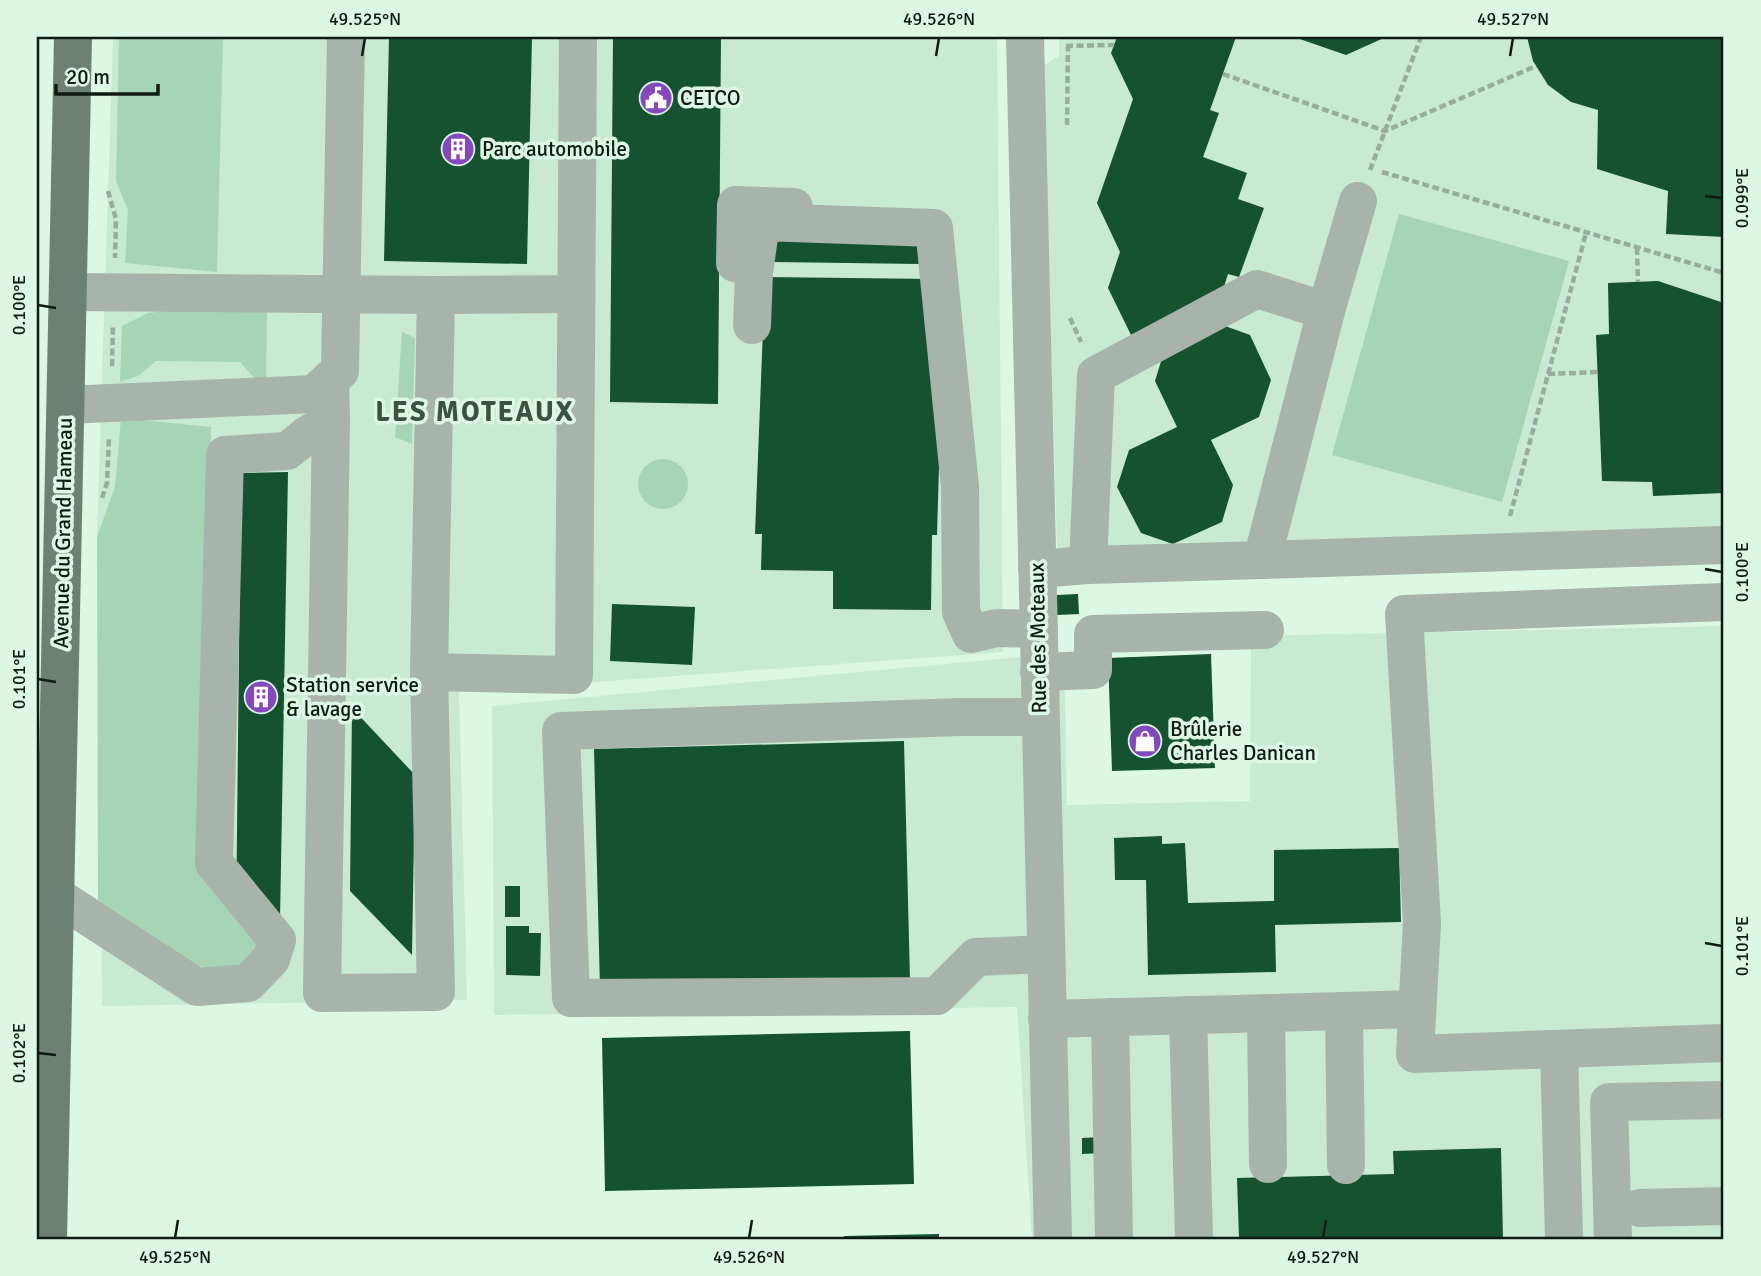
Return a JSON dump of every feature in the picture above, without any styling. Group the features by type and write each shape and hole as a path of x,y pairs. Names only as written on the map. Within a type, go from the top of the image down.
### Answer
{"main road":[{"name":"Avenue du Grand Hameau","path":"48,1239 73,37"}],"street":[{"path":"66,405 314,394 340,371 346,37"},
{"path":"429,672 573,675 578,37"},
{"name":"Rue des Moteaux","path":"1025,41 1053,1239"},
{"path":"1262,560 1326,311 1364,185"},
{"path":"743,321 736,205 933,210 949,216 973,481 976,621 997,628 1039,629"},
{"path":"1088,565 1096,374 1257,289 1326,311"},
{"path":"68,292 575,294"},
{"path":"330,379 322,993 436,992 429,672 436,295"},
{"path":"55,895 197,987 248,983 271,959 277,940 214,863 225,455 287,451 331,421"},
{"path":"1037,569 1088,565 1724,545"},
{"path":"1724,602 1404,614 1422,923 1415,1054 1724,1043"},
{"path":"1039,672 1093,670 1093,634 1265,630"},
{"path":"1039,717 946,717 561,732 571,998 937,996 976,957 1045,954"},
{"path":"1047,1019 1417,1009"},
{"path":"1344,1010 1346,1165"},
{"path":"1266,1013 1268,1164"},
{"path":"1188,1015 1194,1239"},
{"path":"1110,1017 1114,1239"},
{"path":"1559,1049 1563,1239"},
{"path":"1613,1239 1609,1102 1724,1100"},
{"path":"1640,1208 1724,1206"}],"path":[{"path":"1420,37 1364,185 1586,233 1724,274"},
{"path":"1025,41 1068,46 1114,45"},
{"path":"1067,128 1068,46"},
{"path":"1223,74 1385,131 1536,66"},
{"path":"1509,518 1586,233"},
{"path":"1637,247 1638,282"},
{"path":"1070,317 1096,374"},
{"path":"1548,374 1598,372"}],"shaded area":[{"path":"113,37 997,37 1003,652 459,692 467,1000 102,1006 97,537"},
{"path":"119,37 223,37 217,272 125,263 128,210 116,181"},
{"path":"1059,37 1724,37 1724,563 1058,579 1043,66 1059,56"},
{"path":"1399,214 1569,261 1502,502 1332,455"},
{"path":"210,306 267,308 266,381 258,382 240,362 156,361 138,376 120,382 122,326 148,313"},
{"path":"402,332 415,338 412,444 395,437"},
{"path":"121,418 211,427 209,885 258,945 243,965 224,974 198,965 98,900 97,537 115,487"},
{"path":"663,459 681,466 688,484 681,502 663,509 645,502 638,484 645,466"},
{"path":"1724,626 1724,1239 1032,1239 1017,1007 494,1015 492,706 1064,653 1067,805 1250,801 1251,636"}],"building":[{"name":"Parc automobile","path":"389,37 532,37 527,264 384,261"},
{"path":"613,37 721,37 718,404 610,402"},
{"path":"1117,37 1236,37 1210,110 1219,113 1203,157 1247,173 1238,199 1264,208 1239,277 1228,274 1223,290 1131,335 1108,288 1120,252 1097,203 1133,99 1111,53"},
{"path":"1294,37 1386,37 1346,55"},
{"path":"1527,37 1724,37 1724,237 1666,234 1668,191 1597,169 1598,110 1571,102 1548,85 1533,61"},
{"path":"775,234 920,236 920,264 774,262"},
{"path":"765,277 935,279 941,401 937,535 932,535 931,610 833,609 833,571 761,570 762,534 755,534"},
{"path":"1658,281 1724,303 1724,493 1653,496 1652,482 1602,481 1596,335 1609,334 1608,283"},
{"path":"1214,322 1250,335 1271,380 1259,417 1211,440 1233,485 1222,522 1173,544 1141,533 1117,487 1129,450 1177,427 1155,381 1166,345"},
{"name":"Station service & lavage","path":"288,472 280,921 236,920 241,473"},
{"path":"1078,594 1079,614 1057,615 1057,595"},
{"path":"612,604 695,607 692,665 610,661"},
{"path":"1211,654 1215,768 1112,771 1108,658"},
{"path":"352,708 415,775 412,955 350,891"},
{"path":"904,741 910,980 600,988 594,749"},
{"path":"1162,836 1162,844 1185,843 1188,903 1274,901 1274,850 1399,848 1401,922 1275,925 1276,972 1148,975 1146,880 1115,880 1114,838"},
{"path":"505,886 520,886 520,917 505,917"},
{"path":"506,926 529,926 529,933 541,933 540,976 506,975"},
{"path":"910,1031 914,1184 605,1191 602,1038"},
{"path":"1103,1137 1103,1153 1082,1154 1082,1138"},
{"path":"1501,1148 1503,1239 1239,1239 1237,1178 1394,1174 1393,1151"},
{"path":"939,1234 939,1239 844,1239 844,1236"}],"place":[{"name":"CETCO","path":"656,98"},
{"name":"Parc automobile","path":"458,149"},
{"name":"Station service & lavage","path":"261,697"},
{"name":"Brûlerie Charles Danican","path":"1145,741"}],"district":[{"name":"LES MOTEAUX","path":"475,412"}]}
